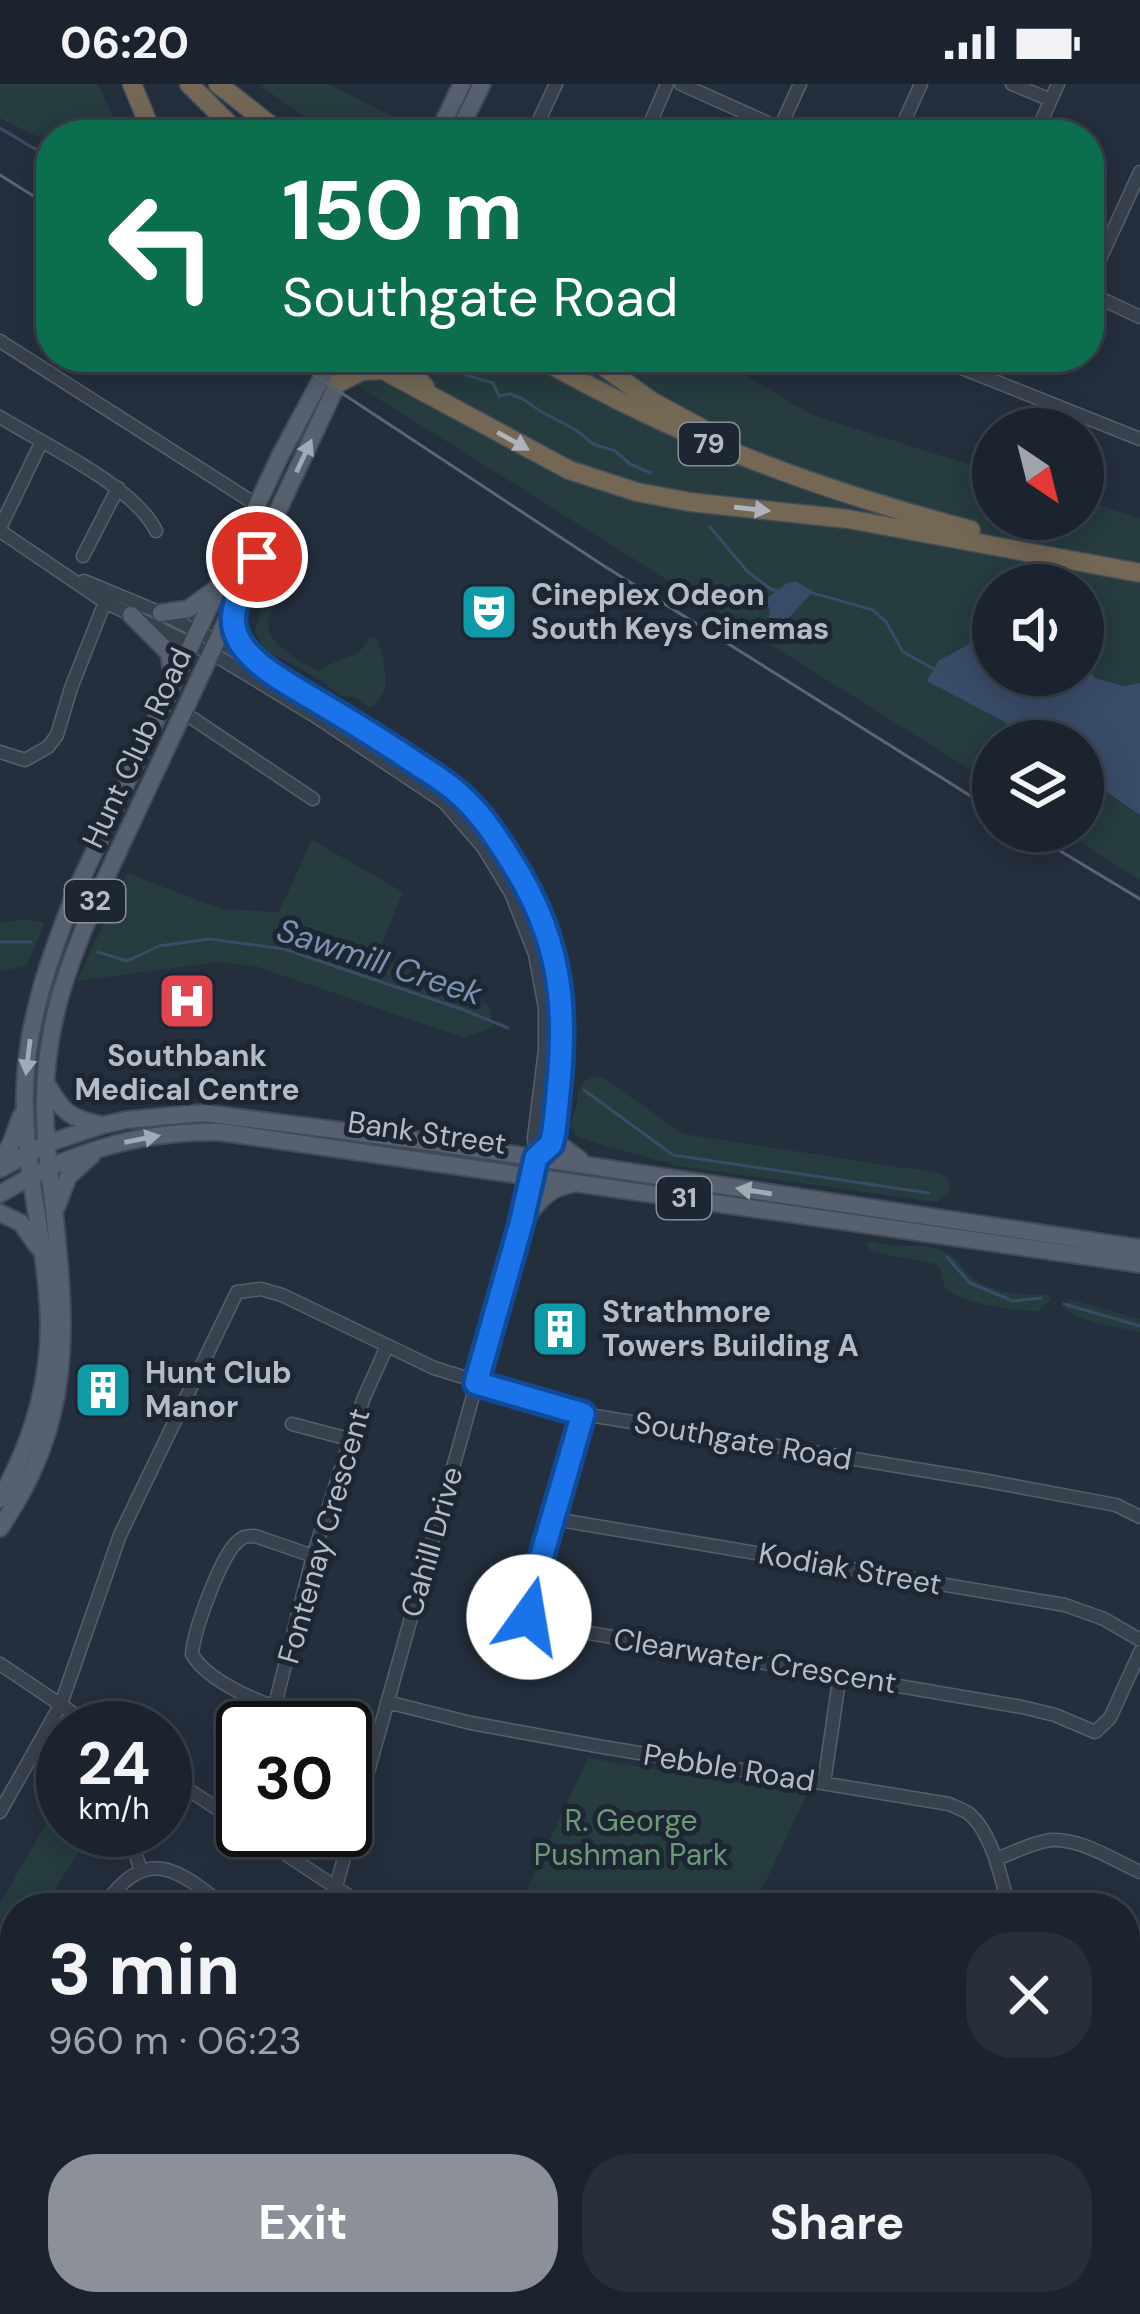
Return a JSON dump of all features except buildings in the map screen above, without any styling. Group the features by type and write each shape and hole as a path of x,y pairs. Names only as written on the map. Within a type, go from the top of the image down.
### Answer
{"highway":[{"path":"132,84 147,120"},
{"path":"188,84 225,120"},
{"path":"218,84 264,120"},
{"path":"338,383 360,372"},
{"path":"387,372 569,470 637,492 848,520 1140,572"},
{"path":"413,372 458,411"},
{"name":"79","path":"564,372 624,405 736,455 890,508 1140,572"},
{"path":"611,372 652,402 749,452 890,508"}],"main road":[{"path":"444,120 462,84"},
{"path":"464,120 482,84"},
{"name":"Hunt Club Road","path":"0,1528 43,1445 61,1376 64,1323 49,1166 37,1149 25,1104 28,1046 40,991 79,886 257,505 329,372"},
{"name":"Hunt Club Road","path":"0,1499 27,1442 46,1369 49,1327 31,1176 58,997 94,903 338,383 338,372"},
{"path":"161,613 188,608 223,584"},
{"path":"236,602 236,637 268,670"},
{"path":"131,615 169,653 173,686"},
{"path":"40,991 58,997"},
{"path":"46,1083 69,1115 103,1125"},
{"path":"0,1160 25,1104"},
{"name":"Bank Street","path":"0,1194 49,1166 203,1113 299,1134 534,1167 591,1166 1140,1264"},
{"name":"Bank Street","path":"0,1169 37,1149 103,1125 182,1123"},
{"path":"554,1132 567,1152 591,1166"},
{"path":"54,1213 68,1177 104,1147"},
{"name":"Bank Street","path":"534,1167 579,1182 959,1230 1087,1238 1140,1248"},
{"path":"521,1224 544,1195 579,1182"},
{"path":"0,1213 21,1223 41,1253"}],"street":[{"path":"539,120 556,84"},
{"path":"651,120 667,84"},
{"path":"681,84 754,120"},
{"path":"784,120 800,84"},
{"path":"905,120 921,84"},
{"path":"1012,84 1051,100"},
{"path":"1042,120 1058,84"},
{"path":"1104,250 1140,172"},
{"path":"1104,300 1140,317"},
{"path":"0,341 36,364"},
{"path":"49,372 257,505"},
{"path":"972,372 1140,438"},
{"path":"0,417 118,488 140,506 156,531"},
{"path":"41,443 0,529 105,602 196,637"},
{"path":"83,556 118,488"},
{"path":"64,573 161,613 214,647 444,802 483,847 511,893 542,985 545,1007 534,1167"},
{"path":"0,752 25,760 57,735 105,602"},
{"path":"214,647 268,670 455,790 493,832 527,885 550,941 562,996 554,1132 534,1167"},
{"path":"183,712 313,800"},
{"path":"365,750 374,735"},
{"path":"444,802 455,790"},
{"path":"511,893 527,885"},
{"path":"542,1075 560,1076"},
{"name":"Cahill Drive","path":"334,1893 534,1167"},
{"name":"Southgate Road","path":"62,1701 120,1535 237,1292 261,1289 282,1295 434,1368 583,1414 982,1480 1116,1505 1140,1517"},
{"name":"Fontenay Crescent","path":"277,1701 313,1556 362,1400 387,1346"},
{"name":"Clearwater Crescent","path":"583,1414 529,1600 529,1617 536,1624 1042,1711 1095,1732 1111,1718 1140,1652"},
{"path":"292,1424 350,1439"},
{"name":"Kodiak Street","path":"554,1519 1065,1605 1104,1619 1140,1640"},
{"path":"259,1701 205,1670 192,1654 204,1607 239,1540 255,1536 313,1556"},
{"path":"0,1664 56,1701"},
{"path":"824,1783 840,1674"},
{"name":"Pebble Road","path":"387,1702 493,1727 949,1804 973,1819 996,1859 1005,1893"},
{"path":"2,1805 36,1747"},
{"path":"996,1859 1055,1840 1077,1843 1140,1872"},
{"path":"137,1857 141,1870"},
{"path":"292,1857 345,1893"},
{"path":"112,1893 141,1870 168,1869 185,1875 208,1893"}],"green space":[{"path":"0,84 98,84 115,120 36,120 36,135 0,118"},
{"path":"258,84 328,84 400,120 309,120"},
{"path":"365,372 740,372 812,415 972,465 972,540 1104,540 1104,507 1140,518 1140,683 1125,686 1104,680 1104,564 972,564 972,642 938,661 1002,720 972,720 972,771 358,386"},
{"path":"296,564 299,574 287,582 269,617 271,635 284,650 319,671 358,653 370,637 377,638 385,686 370,708 265,650 255,631 276,579 287,565"},
{"path":"1104,790 1140,815 1140,880 1096,852 1104,852"},
{"path":"312,840 403,892 377,956 489,1005 493,1027 465,1038 255,966 218,962 77,981 127,873 221,909 279,912"},
{"path":"26,919 44,923 27,965 0,972 0,923"},
{"path":"593,1077 602,1077 683,1134 928,1170 947,1178 951,1190 937,1202 679,1166 592,1141 576,1135 571,1125 579,1089"},
{"path":"872,1241 938,1249 982,1284 1010,1293 1049,1295 1051,1300 1039,1311 965,1299 945,1289 936,1264 873,1252 865,1245"},
{"path":"1069,1299 1140,1319 1140,1332 1081,1317 1065,1308"},
{"name":"R. George Pushman Park","path":"588,1758 807,1794 760,1893 525,1893"},
{"path":"36,1841 36,1857 76,1857 53,1893 6,1893"}],"water":[{"path":"795,581 813,591 777,626 768,619 766,599"},
{"path":"972,642 972,696 1104,696 1104,680 1124,686 1140,683 1140,815 1104,790 1104,720 1001,720 927,681 938,661"}],"waterway":[{"path":"0,128 36,149"},
{"path":"466,375 493,383 499,396 523,399 593,444 651,473"},
{"path":"710,527 747,571 777,590"},
{"path":"809,592 873,610 886,622 903,652 934,669"},
{"name":"Sawmill Creek","path":"98,952 127,961 159,946 209,939 284,949 508,1028"},
{"name":"Sawmill Creek","path":"0,942 31,942"},
{"name":"Sawmill Creek","path":"584,1090 673,1155 929,1193"},
{"name":"Sawmill Creek","path":"947,1257 970,1283 1013,1301 1041,1298"},
{"name":"Sawmill Creek","path":"1064,1304 1140,1326"}],"tram line":[{"path":"0,175 36,198"},
{"path":"310,372 601,564 972,797"},
{"path":"1062,852 1140,899"}],"place":[{"name":"Cineplex Odeon South Keys Cinemas","path":"489,612"},
{"name":"Southbank Medical Centre","path":"187,1001"},
{"name":"Strathmore Towers Building A","path":"560,1329"},
{"name":"Hunt Club Manor","path":"103,1390"}],"route":[{"path":"257,557 236,602 233,620 241,644 268,670 374,735 469,803 527,885 550,941 563,1014 554,1132 551,1144 536,1158 476,1383 583,1414 529,1600 529,1617"}]}
